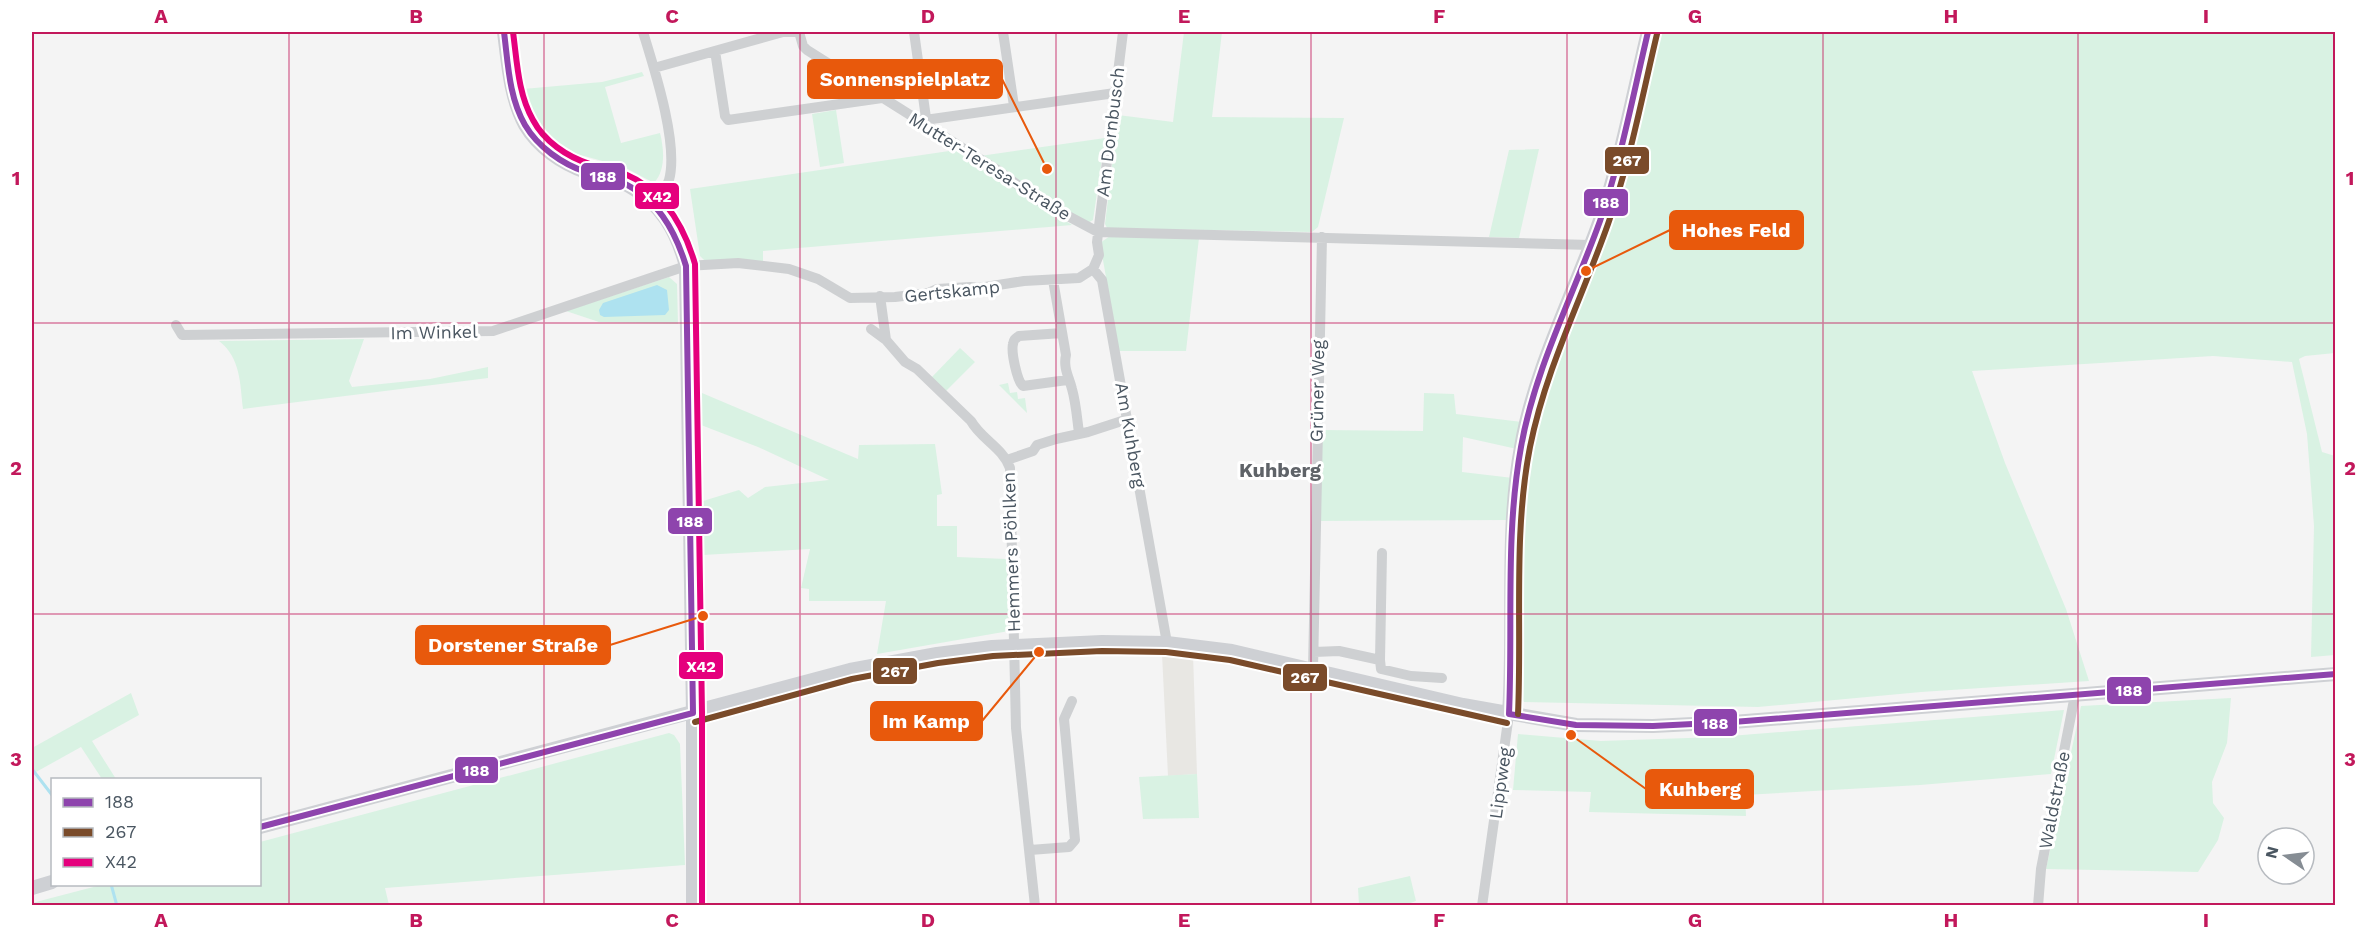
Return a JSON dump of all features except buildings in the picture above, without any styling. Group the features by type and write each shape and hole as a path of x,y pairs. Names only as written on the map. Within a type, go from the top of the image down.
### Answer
{"main road":[{"path":"504,32 514,99 531,133 561,160 578,169 630,186 654,204 675,232 686,266 693,713 693,906"},
{"name":"Lippweg","path":"1509,714 1512,656 1512,520 1521,448 1548,349 1591,245 1610,188 1648,32"},
{"path":"261,827 849,670 937,654 1014,645 1102,642 1167,643 1232,651 1509,714 1576,724 1653,726 1733,722 2336,674"},
{"path":"32,888 51,882"}],"street":[{"path":"643,32 654,68 669,135 671,158 669,180 654,204"},
{"path":"654,68 783,32 800,32"},
{"name":"Mutter-Teresa-Straße","path":"800,32 803,46 807,50 882,98 922,119 1038,200 1098,232"},
{"path":"914,32 922,119 1115,93"},
{"path":"1002,32 1014,106"},
{"name":"Am Dornbusch","path":"1098,232 1123,32"},
{"path":"715,51 725,116 728,120 882,98"},
{"path":"1093,269 1099,255 1098,232 1591,245"},
{"name":"Grüner Weg","path":"1313,670 1316,424 1322,237"},
{"path":"686,266 738,263 789,269 819,279 850,298 853,310"},
{"name":"Im Winkel","path":"176,325 182,335 493,332 686,266"},
{"name":"Gertskamp","path":"850,298 928,293 937,289 979,288 1024,281 1078,278 1093,269"},
{"name":"Am Kuhberg","path":"1093,269 1102,280 1167,643"},
{"path":"1053,280 1067,380 1072,387 1079,433"},
{"path":"880,296 886,340"},
{"name":"Hemmers Pöhlken","path":"871,329 886,340 905,362 917,369 971,421 976,430 1007,460 1010,468 1016,728 1035,906"},
{"path":"1062,333 1019,336 1012,346 1018,381 1023,387 1067,380"},
{"name":"Hemmers Pöhlken","path":"1007,460 1033,451 1037,445 1128,419"},
{"path":"1382,553 1380,669 1410,676 1442,678"},
{"path":"1314,652 1339,651 1380,660"},
{"name":"Waldstraße","path":"2038,906 2041,869 2075,695"},
{"path":"1030,850 1069,847 1075,840 1064,719 1072,701"},
{"name":"Lippweg","path":"1482,906 1509,714"}],"shaded area":[{"path":"1162,654 1193,654 1197,774 1168,776"}],"green space":[{"path":"1184,32 1222,32 1212,117 1344,118 1318,227 1312,232 1107,228 1105,224 1118,115 1173,122"},
{"path":"1658,32 2335,32 2335,353 2305,356 2299,359 2322,452 2335,456 2335,655 2311,657 2314,526 2307,434 2292,362 2213,356 1972,371 2005,463 2066,609 2089,681 1921,692 1758,707 1524,702 1521,698 1521,521 1529,450 1543,393 1616,205"},
{"path":"642,72 644,76 605,87 621,143 660,133 663,152 662,166 654,183 624,167 577,154 558,142 541,126 523,89 602,82"},
{"path":"836,110 844,163 820,167 812,114"},
{"path":"1105,138 1093,220 1086,224 980,156"},
{"path":"1539,149 1519,238 1489,237 1509,150"},
{"path":"956,150 1072,225 763,251 763,261 704,260 700,256 690,189"},
{"path":"1110,236 1199,238 1186,351 1119,351 1100,243"},
{"path":"669,277 677,284 678,324 599,322 566,311"},
{"path":"364,339 349,381 352,387 430,379 488,367 488,378 243,409 240,381 235,363 232,355 219,341"},
{"path":"960,348 975,362 945,392 931,378"},
{"path":"1008,383 1010,393 1017,392 1018,399 1025,398 1027,413 999,385"},
{"path":"702,393 858,459 859,445 935,444 942,494 937,495 937,526 957,526 957,557 1007,559 1009,631 877,654 886,601 809,601 809,589 801,588 810,549 703,555 703,501 739,490 748,498 765,487 829,480 758,447 701,425"},
{"path":"1424,393 1454,394 1456,414 1522,422 1517,449 1463,437 1462,472 1513,478 1508,520 1318,521 1321,430 1423,431"},
{"path":"131,693 139,715 92,741 115,778 101,778 81,747 36,772 32,767 32,748"},
{"path":"2231,698 2227,743 2212,782 2213,803 2224,818 2218,840 2198,872 2046,869 2081,706"},
{"path":"2064,710 2051,774 1920,785 1745,795 1746,816 1589,812 1591,792 1513,790 1518,734 1601,741 1717,737"},
{"path":"669,733 674,735 680,744 685,865 385,888 389,905 32,905 32,903 97,886 261,886 261,842"},
{"path":"1197,774 1199,818 1143,819 1139,777"},
{"path":"1410,876 1416,901 1405,905 1359,905 1358,888"}],"water":[{"path":"657,285 667,290 669,310 665,315 604,317 600,315 599,310 603,303"}],"waterway":[{"path":"32,769 51,794"},
{"path":"112,886 117,906"}],"transit line":[{"name":"188","path":"504,32 512,92 520,115 530,133 551,154 568,164 621,182 645,197 663,216 686,266 693,713"},
{"name":"X42","path":"513,32 524,99 543,135 573,157 625,174 650,189 661,199 678,223 695,264 702,713 702,906"},
{"name":"188","path":"1509,714 1511,547 1521,447 1535,389 1600,221 1620,151 1648,32"},
{"name":"267","path":"1518,714 1520,547 1530,447 1545,389 1616,201 1657,34"},
{"name":"267","path":"695,722 852,679 938,663 993,656 1102,651 1166,652 1230,660 1507,723"},
{"name":"188","path":"1509,714 1576,725 1653,726 1733,722 2336,674"},
{"name":"188","path":"261,827 693,713"},
{"name":"267","path":"702,713 702,906"}],"place":[{"name":"Sonnenspielplatz","path":"1047,169"},
{"name":"Hohes Feld","path":"1586,271"},
{"name":"Dorstener Straße","path":"703,616"},
{"name":"Im Kamp","path":"1039,652"},
{"name":"Kuhberg","path":"1571,735"}],"district":[{"name":"Kuhberg","path":"1280,470"}]}
